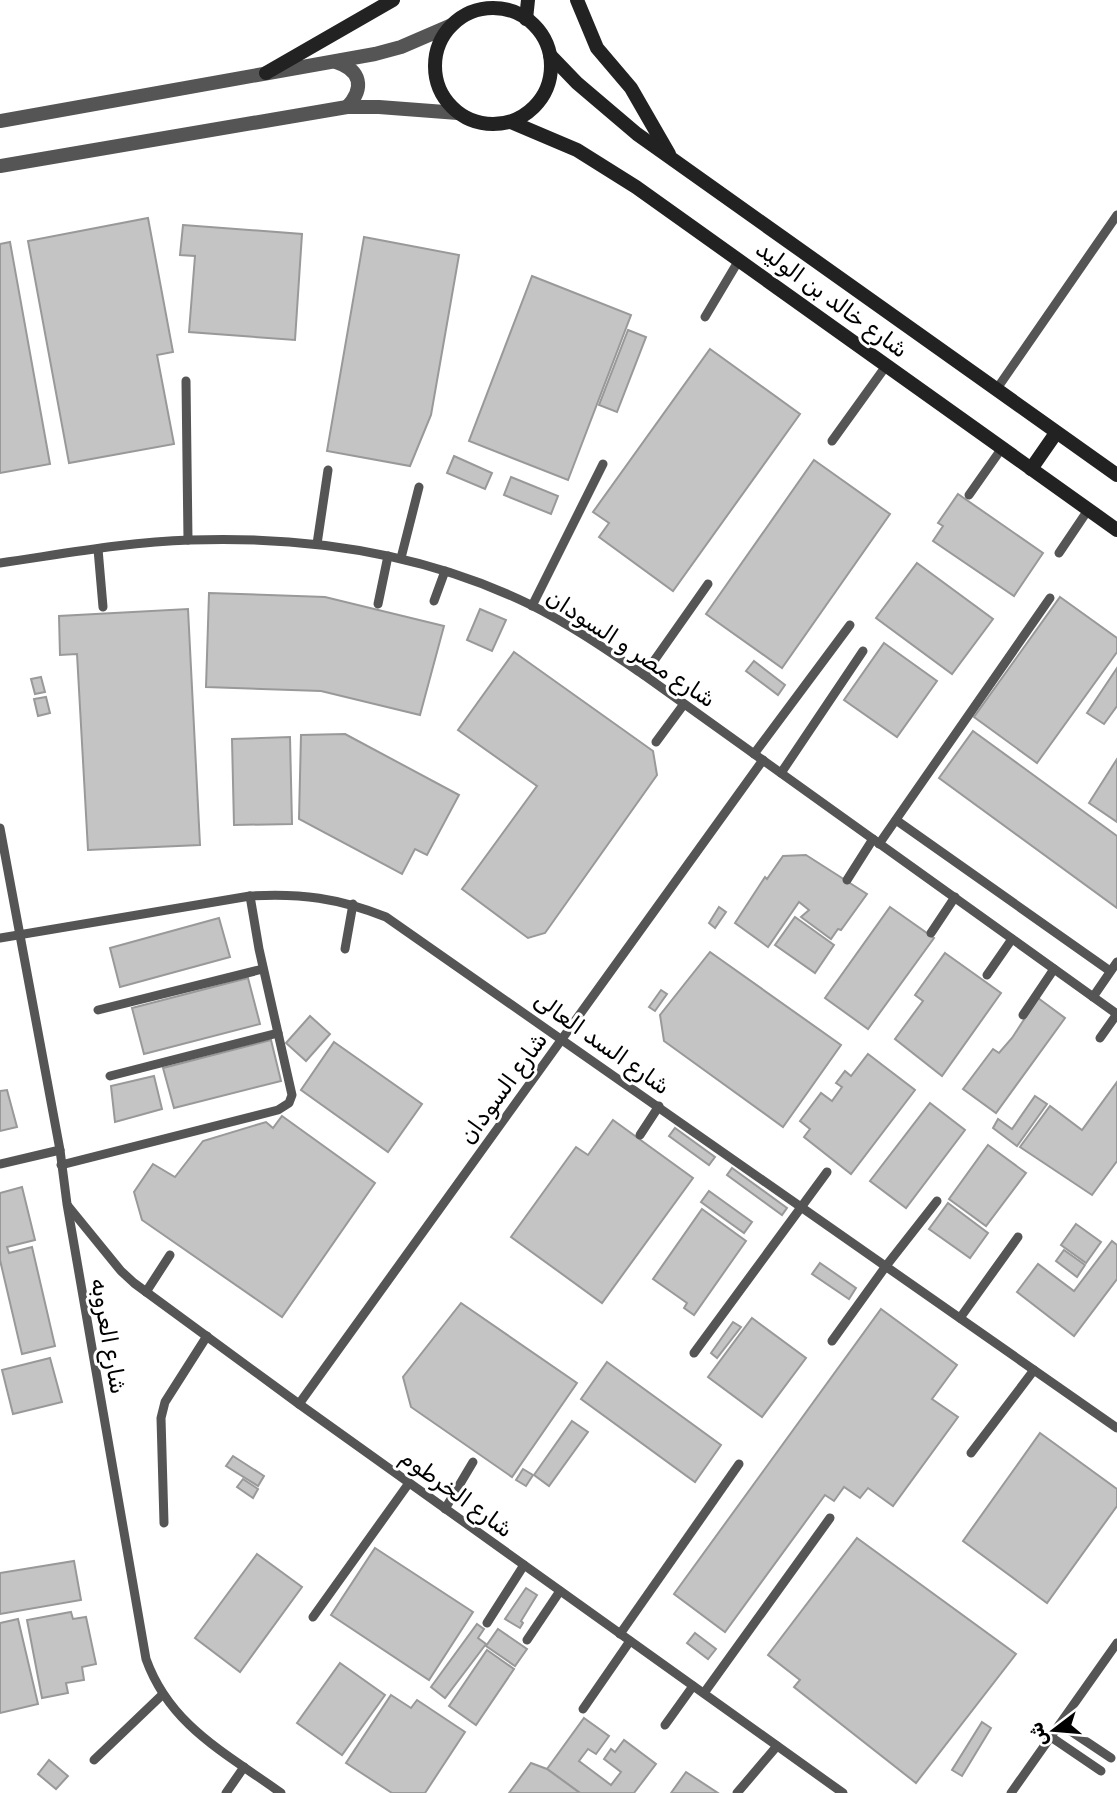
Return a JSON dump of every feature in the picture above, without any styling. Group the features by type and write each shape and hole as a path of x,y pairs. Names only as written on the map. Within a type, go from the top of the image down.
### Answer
{"main road":[{"path":"266,73 393,0"},
{"path":"526,19 528,0"},
{"path":"577,0 597,48 631,88 669,156"},
{"path":"470,6 499,8 526,19 538,29 546,41 550,55 551,72 543,96 526,115 511,122 483,124 458,113 440,91 436,78 437,49 452,25 470,6"},
{"name":"شارع خالد بن الوليد","path":"550,55 606,110 1117,475"},
{"name":"شارع خالد بن الوليد","path":"511,122 577,150 608,168 1117,530"},
{"path":"1031,469 1056,433"}],"street":[{"path":"0,121 336,62 401,47 452,25"},
{"path":"336,62 348,66 356,75 359,87 355,98 347,107"},
{"path":"0,166 347,107 458,113"}],"lane":[{"path":"996,390 1117,215"},
{"path":"705,317 739,260"},
{"path":"832,441 886,366"},
{"path":"186,381 188,540"},
{"path":"969,495 1002,448"},
{"path":"532,606 603,464"},
{"path":"317,544 328,470"},
{"path":"401,558 419,487"},
{"path":"1059,553 1088,510"},
{"name":"شارع مصر و السودان","path":"0,563 188,540 258,540 317,544 401,558 489,587 532,606 589,638 644,675 1117,1014"},
{"path":"98,549 103,607"},
{"path":"378,604 387,556"},
{"path":"435,601 445,571"},
{"path":"644,675 708,584"},
{"path":"847,880 876,841 896,820 1050,598"},
{"name":"شارع السودان","path":"299,1404 563,1038 850,625"},
{"path":"781,773 863,651"},
{"path":"656,741 684,704"},
{"path":"896,820 1110,971"},
{"name":"شارع العروبه","path":"0,828 60,1150 141,1639 149,1668 162,1695 188,1726 281,1793"},
{"name":"شارع السد العالى","path":"0,938 250,896 285,894 353,904 386,917 563,1038 1117,1428"},
{"path":"61,1165 284,1108 292,1095 263,969 250,896"},
{"path":"931,933 955,897"},
{"path":"345,948 353,904"},
{"path":"987,975 1012,939"},
{"path":"1093,996 1117,962"},
{"path":"98,1010 263,969"},
{"path":"1023,1015 1054,969"},
{"path":"1100,1038 1117,1014"},
{"path":"110,1076 278,1033"},
{"path":"640,1135 659,1106"},
{"path":"0,1164 60,1150"},
{"path":"694,1353 827,1171"},
{"path":"832,1341 937,1201"},
{"name":"شارع الخرطوم","path":"67,1204 121,1271 146,1292 836,1791"},
{"path":"960,1318 1018,1237"},
{"path":"146,1292 170,1255"},
{"path":"164,1522 161,1418 165,1402 207,1336"},
{"path":"971,1453 1034,1370"},
{"path":"445,1509 473,1462"},
{"path":"620,1634 739,1464"},
{"path":"313,1617 409,1483"},
{"path":"704,1693 830,1518"},
{"path":"487,1623 524,1566"},
{"path":"527,1640 559,1591"},
{"path":"583,1709 630,1641"},
{"path":"1011,1793 1117,1643"},
{"path":"665,1725 693,1686"},
{"path":"94,1760 162,1695"},
{"path":"1060,1724 1111,1758"},
{"path":"1051,1737 1101,1771"},
{"path":"737,1793 777,1746"},
{"path":"226,1793 244,1766"}],"building":[{"path":"148,218 173,352 157,355 174,444 69,463 28,241"},
{"path":"183,225 302,234 295,340 189,332 195,256 180,255"},
{"path":"364,237 459,255 431,415 410,466 327,451"},
{"path":"10,242 50,464 0,473 0,244"},
{"path":"532,276 631,315 568,480 469,441"},
{"path":"628,330 646,337 617,412 599,405"},
{"path":"710,349 800,414 673,591 599,537 609,523 593,512"},
{"path":"454,456 492,473 485,489 447,473"},
{"path":"814,460 890,514 782,668 706,614"},
{"path":"511,477 558,496 551,514 504,495"},
{"path":"958,494 1043,553 1014,596 933,541 943,526 938,523"},
{"path":"917,563 993,619 952,674 876,618"},
{"path":"209,593 325,597 444,626 420,715 321,691 206,687"},
{"path":"1060,597 1117,638 1117,652 1037,763 974,717"},
{"path":"188,609 200,845 88,850 77,654 60,655 59,616"},
{"path":"480,609 506,620 492,651 467,640"},
{"path":"884,643 937,681 897,737 844,700"},
{"path":"514,652 653,751 657,775 545,933 528,938 462,889 537,786 458,730"},
{"path":"754,661 785,685 778,695 746,671"},
{"path":"1117,668 1117,706 1104,724 1087,713"},
{"path":"41,677 45,692 35,694 31,679"},
{"path":"46,697 50,713 38,716 34,699"},
{"path":"973,731 1117,836 1117,908 939,778"},
{"path":"345,734 459,795 427,855 415,849 402,874 299,819 301,735"},
{"path":"290,737 292,824 234,825 232,739"},
{"path":"1117,759 1117,822 1089,803"},
{"path":"806,855 867,894 841,930 838,929 831,939 801,917 809,910 799,902 768,947 735,923 765,877 767,879 783,856"},
{"path":"719,907 726,912 715,928 709,923"},
{"path":"890,907 934,938 868,1029 825,998"},
{"path":"795,917 834,945 815,973 775,945"},
{"path":"219,918 230,957 120,987 110,948"},
{"path":"710,952 841,1045 783,1127 664,1041 660,1015"},
{"path":"945,953 1001,993 942,1076 895,1039 923,1001 915,995"},
{"path":"248,978 260,1024 144,1054 132,1008"},
{"path":"661,990 667,994 655,1011 649,1007"},
{"path":"1038,998 1065,1018 996,1113 963,1089 993,1049 999,1053 1012,1038"},
{"path":"310,1016 330,1034 306,1061 286,1043"},
{"path":"271,1040 281,1081 174,1108 163,1068"},
{"path":"334,1042 422,1104 388,1152 301,1090"},
{"path":"868,1054 915,1090 851,1174 804,1137 810,1129 800,1121 821,1093 832,1101 842,1087 836,1083 845,1071 851,1076"},
{"path":"154,1076 162,1109 115,1122 111,1086"},
{"path":"1117,1082 1117,1161 1092,1195 1020,1147 1050,1106 1082,1130"},
{"path":"7,1090 17,1127 0,1131 0,1091"},
{"path":"1035,1096 1047,1104 1017,1146 993,1128 998,1119 1012,1129"},
{"path":"930,1103 965,1130 906,1208 870,1181"},
{"path":"282,1116 375,1183 282,1317 142,1220 134,1192 153,1164 175,1177 203,1141 266,1122 273,1128"},
{"path":"613,1120 693,1178 602,1303 511,1237 576,1147 588,1155"},
{"path":"675,1128 715,1157 709,1165 669,1136"},
{"path":"988,1145 1026,1173 986,1226 949,1199"},
{"path":"732,1168 787,1208 782,1215 727,1175"},
{"path":"22,1187 35,1240 7,1247 9,1253 32,1247 55,1346 22,1354 0,1260 0,1193"},
{"path":"709,1191 752,1222 744,1233 701,1202"},
{"path":"948,1203 988,1233 970,1258 929,1229"},
{"path":"702,1209 746,1241 694,1315 684,1308 687,1303 653,1279"},
{"path":"1076,1224 1101,1242 1086,1263 1061,1245"},
{"path":"1112,1241 1117,1245 1117,1279 1074,1336 1017,1292 1038,1264 1074,1291"},
{"path":"1064,1250 1085,1265 1077,1277 1056,1261"},
{"path":"820,1263 856,1288 849,1299 812,1274"},
{"path":"461,1303 577,1383 512,1477 411,1407 403,1377"},
{"path":"881,1309 957,1365 932,1399 958,1417 893,1506 868,1488 860,1498 844,1487 834,1501 825,1495 725,1632 674,1594"},
{"path":"752,1318 806,1358 762,1417 708,1377"},
{"path":"733,1322 741,1327 717,1358 711,1353"},
{"path":"50,1358 62,1402 13,1414 2,1370"},
{"path":"607,1362 721,1445 695,1482 581,1399"},
{"path":"572,1421 588,1432 549,1486 534,1475"},
{"path":"1040,1433 1117,1489 1117,1506 1047,1603 963,1541"},
{"path":"233,1456 264,1476 258,1486 226,1466"},
{"path":"523,1469 533,1475 526,1486 516,1480"},
{"path":"243,1479 258,1489 253,1498 237,1487"},
{"path":"857,1538 1016,1654 916,1783 794,1687 800,1680 768,1655"},
{"path":"375,1548 473,1612 429,1680 331,1615"},
{"path":"257,1554 302,1587 240,1672 195,1638"},
{"path":"74,1561 81,1600 0,1614 0,1573"},
{"path":"526,1588 537,1595 521,1621 523,1623 520,1628 505,1619"},
{"path":"71,1612 73,1619 86,1617 96,1664 82,1667 84,1680 66,1683 68,1693 42,1698 27,1620"},
{"path":"18,1619 38,1704 0,1713 0,1623"},
{"path":"477,1624 484,1629 478,1638 486,1644 445,1698 431,1687"},
{"path":"498,1629 527,1649 515,1666 486,1646"},
{"path":"695,1633 716,1649 708,1659 687,1643"},
{"path":"487,1650 514,1669 476,1725 449,1706"},
{"path":"340,1663 385,1695 342,1755 297,1723"},
{"path":"391,1695 411,1708 417,1700 465,1732 425,1793 392,1793 346,1763"},
{"path":"584,1718 609,1736 596,1754 588,1749 579,1761 611,1785 621,1772 604,1759 611,1749 615,1752 624,1740 656,1764 634,1793 580,1793 547,1769"},
{"path":"982,1722 991,1728 962,1776 952,1770"},
{"path":"49,1760 68,1776 56,1789 38,1774"},
{"path":"531,1763 547,1769 580,1793 509,1793"},
{"path":"686,1772 718,1793 671,1793"}]}
